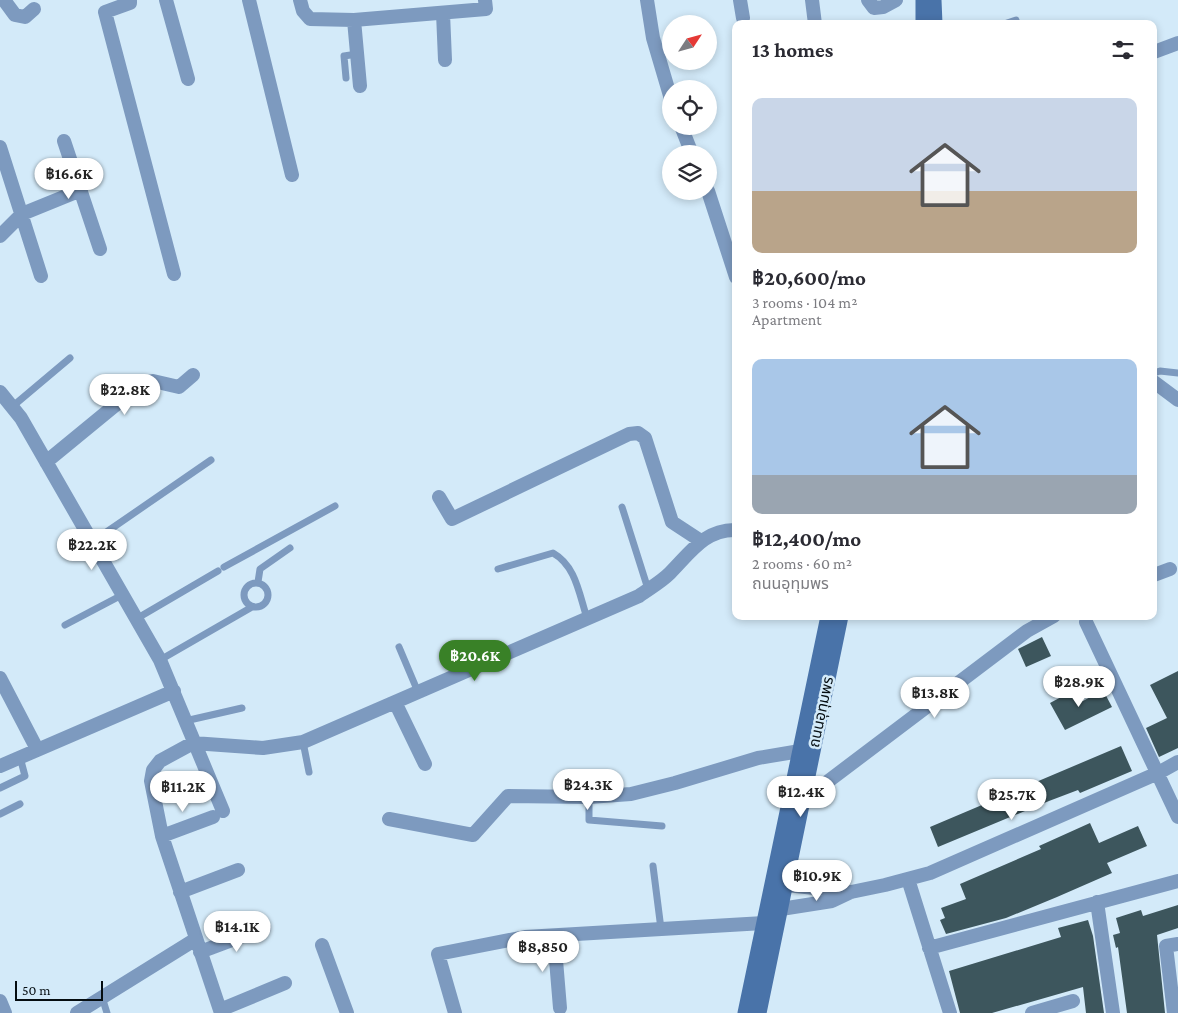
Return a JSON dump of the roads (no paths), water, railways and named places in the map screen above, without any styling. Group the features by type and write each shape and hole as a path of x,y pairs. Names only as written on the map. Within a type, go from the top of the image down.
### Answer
{"street":[{"path":"4,0 15,15 25,17 34,9"},
{"path":"130,0 130,2 106,12 174,274"},
{"path":"166,0 188,79"},
{"path":"249,0 292,175"},
{"path":"300,0 303,11 310,20 354,20 486,9 485,0"},
{"path":"647,0 653,38 665,80"},
{"path":"740,0 743,18"},
{"path":"812,0 814,20"},
{"path":"868,0 874,8 883,7 896,0"},
{"path":"923,0 923,20"},
{"path":"934,0 935,20"},
{"path":"443,13 445,60"},
{"path":"354,20 360,86"},
{"path":"1157,51 1178,43"},
{"path":"64,142 100,249"},
{"path":"0,147 41,276"},
{"path":"0,236 22,214 81,190"},
{"path":"711,200 732,265"},
{"path":"46,462 141,384 153,381 179,387 192,375"},
{"path":"1157,384 1178,400"},
{"path":"0,392 12,406 46,462 160,660 185,721 218,814 162,836"},
{"path":"439,497 452,518 629,434 638,433 645,438 672,522 701,541"},
{"path":"285,983 221,1012 162,836 152,781 153,770 160,761 193,743 263,748 303,742 587,618 648,589 671,572 701,541 719,532 732,530"},
{"path":"1157,574 1170,569"},
{"name":"ถนนอุทุมพร","path":"745,1013 827,620"},
{"name":"ถนนอุทุมพร","path":"758,1013 787,886 802,801 840,620"},
{"path":"802,801 1027,631 1047,620"},
{"path":"1086,622 1178,816"},
{"path":"0,678 37,748"},
{"path":"0,766 37,748 174,691"},
{"path":"395,702 425,764"},
{"path":"389,819 473,834 508,796 589,797 631,794 758,758 800,751"},
{"path":"781,909 832,901 851,892 930,872 1158,773 1178,762"},
{"path":"180,892 238,870"},
{"path":"908,879 950,1013"},
{"path":"929,948 1178,881"},
{"path":"787,886 851,892"},
{"path":"1097,902 1113,1013"},
{"path":"455,1013 438,954 525,937 764,923"},
{"path":"77,1013 102,997 198,945 264,928"},
{"path":"554,936 560,1008"},
{"path":"1174,1013 1166,946 1178,944"},
{"path":"322,945 347,1013"},
{"path":"0,1001 5,1013"},
{"path":"1032,1013 1073,1001"}],"lane":[{"path":"346,78 344,56 357,54"},
{"path":"12,406 70,358"},
{"path":"1157,372 1178,373"},
{"path":"92,542 211,460"},
{"path":"136,619 221,569 335,506"},
{"path":"622,507 648,589"},
{"path":"258,582 260,570 290,548"},
{"path":"498,569 553,554 563,559 572,572 587,618"},
{"path":"160,660 252,607 262,606 268,598 267,588 258,582 252,583 244,592 244,598 252,607"},
{"path":"65,625 122,595"},
{"path":"399,647 418,692"},
{"path":"185,721 242,708"},
{"path":"303,742 309,772"},
{"path":"0,788 25,776 20,756"},
{"path":"589,797 589,820 662,826"},
{"path":"0,814 20,804"},
{"path":"652,866 661,929"},
{"path":"102,997 107,1013"}]}
